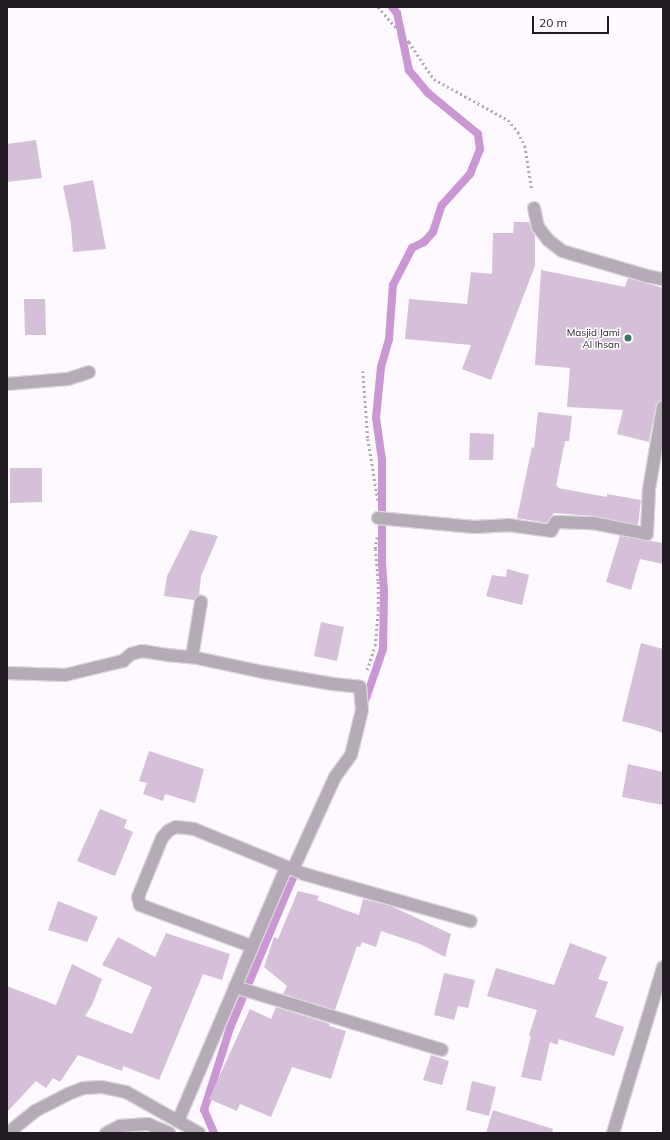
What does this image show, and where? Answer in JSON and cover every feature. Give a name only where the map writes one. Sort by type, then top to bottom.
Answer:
[{"type":"street","points":[[534,208],[538,227],[548,240],[562,251],[647,276],[663,279]]},
{"type":"street","points":[[7,384],[68,379],[89,372]]},
{"type":"street","points":[[378,518],[474,527],[508,525],[551,531],[556,522],[593,523],[647,534],[649,489],[663,407]]},
{"type":"street","points":[[192,657],[201,602]]},
{"type":"street","points":[[7,674],[65,675],[123,661],[131,654],[142,651],[192,657],[263,672],[360,687],[362,710],[351,756],[335,777],[252,946],[178,1121]]},
{"type":"street","points":[[252,946],[140,905],[138,897],[162,838],[168,831],[176,827],[194,829],[304,874],[470,922]]},
{"type":"street","points":[[613,1133],[663,967]]},
{"type":"street","points":[[235,987],[442,1050]]},
{"type":"street","points":[[8,1133],[35,1111],[68,1094],[84,1088],[102,1087],[126,1092],[200,1133]]},
{"type":"street","points":[[106,1133],[120,1126],[148,1124],[169,1133]]},
{"type":"path","points":[[378,7],[409,42],[434,79],[508,120],[518,132],[525,146],[534,208]]},
{"type":"building","points":[[36,140],[42,178],[7,182],[7,144]]},
{"type":"building","points":[[93,180],[106,249],[73,252],[71,225],[63,186]]},
{"type":"building","points":[[514,222],[529,222],[535,236],[535,266],[491,380],[462,369],[471,345],[405,339],[409,299],[467,304],[471,272],[492,274],[493,233],[513,233]]},
{"type":"building","points":[[541,270],[625,287],[628,278],[663,288],[663,400],[658,402],[656,405],[649,442],[617,434],[623,410],[567,407],[570,368],[535,365]]},
{"type":"building","points":[[24,299],[45,299],[46,335],[25,335]]},
{"type":"building","points":[[538,412],[572,416],[569,441],[565,441],[556,486],[558,486],[558,488],[607,497],[607,494],[641,500],[638,525],[594,516],[554,513],[547,523],[517,518],[532,447],[534,448]]},
{"type":"building","points":[[470,433],[494,434],[493,460],[469,460]]},
{"type":"building","points":[[10,468],[42,468],[42,502],[10,503]]},
{"type":"building","points":[[190,530],[218,536],[201,576],[199,595],[194,600],[164,596],[167,576]]},
{"type":"building","points":[[620,536],[663,543],[663,564],[640,559],[631,590],[606,582]]},
{"type":"building","points":[[507,569],[529,575],[522,605],[486,596],[492,575],[506,577]]},
{"type":"building","points":[[321,622],[344,627],[337,661],[314,656]]},
{"type":"building","points":[[641,643],[663,649],[663,733],[622,721]]},
{"type":"building","points":[[149,751],[204,769],[195,803],[165,794],[163,801],[143,794],[147,783],[139,781]]},
{"type":"building","points":[[628,764],[663,772],[663,805],[622,797]]},
{"type":"building","points":[[100,809],[127,820],[124,828],[133,832],[115,876],[77,861]]},
{"type":"building","points":[[298,891],[319,896],[317,900],[359,915],[363,899],[391,906],[451,934],[445,957],[420,944],[381,931],[376,947],[362,942],[360,947],[357,946],[335,1010],[283,994],[287,986],[264,967],[274,937],[278,939]]},
{"type":"building","points":[[58,901],[98,917],[87,942],[48,930]]},
{"type":"building","points":[[166,933],[230,954],[222,980],[203,974],[159,1080],[123,1066],[122,1071],[78,1055],[60,1082],[53,1078],[46,1088],[36,1081],[7,1112],[7,986],[56,1005],[72,964],[102,979],[92,1005],[85,1016],[132,1034],[152,987],[102,965],[118,937],[155,957]]},
{"type":"building","points":[[570,943],[607,957],[598,979],[608,982],[595,1017],[624,1027],[614,1056],[559,1039],[557,1045],[550,1042],[541,1081],[521,1077],[531,1036],[529,1035],[537,1010],[487,996],[496,968],[554,985]]},
{"type":"building","points":[[444,973],[475,980],[468,1008],[458,1006],[454,1020],[434,1015]]},
{"type":"building","points":[[276,1007],[330,1024],[329,1026],[346,1031],[331,1079],[292,1067],[271,1117],[240,1104],[237,1111],[209,1099],[250,1009],[271,1019]]},
{"type":"building","points":[[431,1055],[449,1061],[442,1085],[423,1080]]},
{"type":"building","points":[[472,1081],[496,1087],[489,1116],[466,1110]]},
{"type":"building","points":[[493,1110],[553,1129],[552,1133],[486,1133]]},
{"type":"waterway","points":[[363,707],[383,649],[384,591],[382,565],[382,460],[376,418],[381,367],[389,339],[393,285],[412,248],[424,242],[433,232],[442,205],[470,174],[480,149],[478,134],[428,93],[409,70],[397,13],[392,7]]},
{"type":"waterway","points":[[214,1133],[204,1110],[230,1028],[291,882],[299,867]]},
{"type":"place","name":"Masjid Jami Al Ihsan","points":[[628,338]]}]
